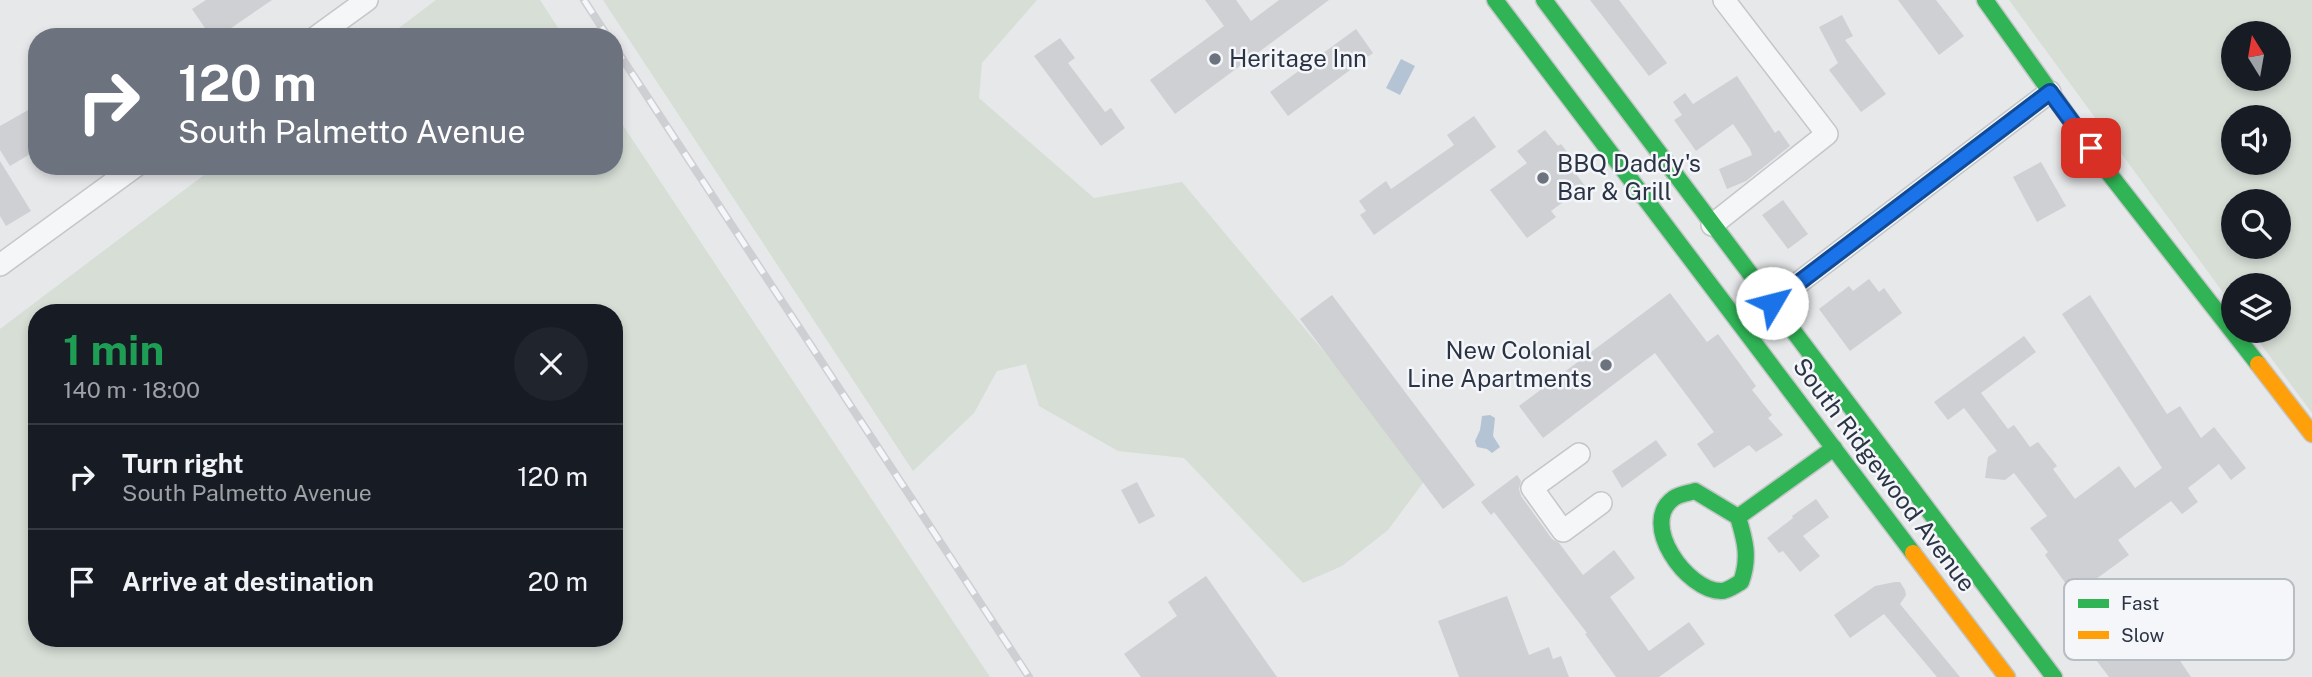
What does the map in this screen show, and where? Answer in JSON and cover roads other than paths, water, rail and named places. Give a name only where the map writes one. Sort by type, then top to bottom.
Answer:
[{"type":"main road","name":"South Ridgewood Avenue","points":[[1495,0],[2007,677]]},
{"type":"main road","name":"South Ridgewood Avenue","points":[[1544,0],[2054,677]]},
{"type":"main road","points":[[1985,0],[2104,167],[2312,434]]},
{"type":"main road","points":[[1738,517],[1834,448]]},
{"type":"main road","points":[[1695,491],[1738,517],[1747,546],[1748,564],[1741,582],[1722,592],[1703,587],[1666,548],[1661,529],[1662,512],[1673,499],[1695,491]]},
{"type":"street","points":[[328,28],[367,0]]},
{"type":"street","points":[[1712,225],[1827,134],[1724,0]]},
{"type":"street","points":[[1772,303],[2050,92]]},
{"type":"street","points":[[0,265],[124,175]]},
{"type":"street","points":[[1579,454],[1532,488],[1563,531],[1601,503]]},
{"type":"water","points":[[1401,59],[1415,66],[1400,95],[1386,88]]},
{"type":"water","points":[[1490,415],[1495,418],[1493,436],[1500,447],[1492,453],[1477,447],[1475,441],[1482,416]]},
{"type":"railway","points":[[584,0],[602,28]]},
{"type":"railway","points":[[623,60],[1029,677]]},
{"type":"place","name":"Heritage Inn","points":[[1215,59]]},
{"type":"place","name":"BBQ Daddy's Bar & Grill","points":[[1543,178]]},
{"type":"place","name":"New Colonial Line Apartments","points":[[1606,365]]}]
